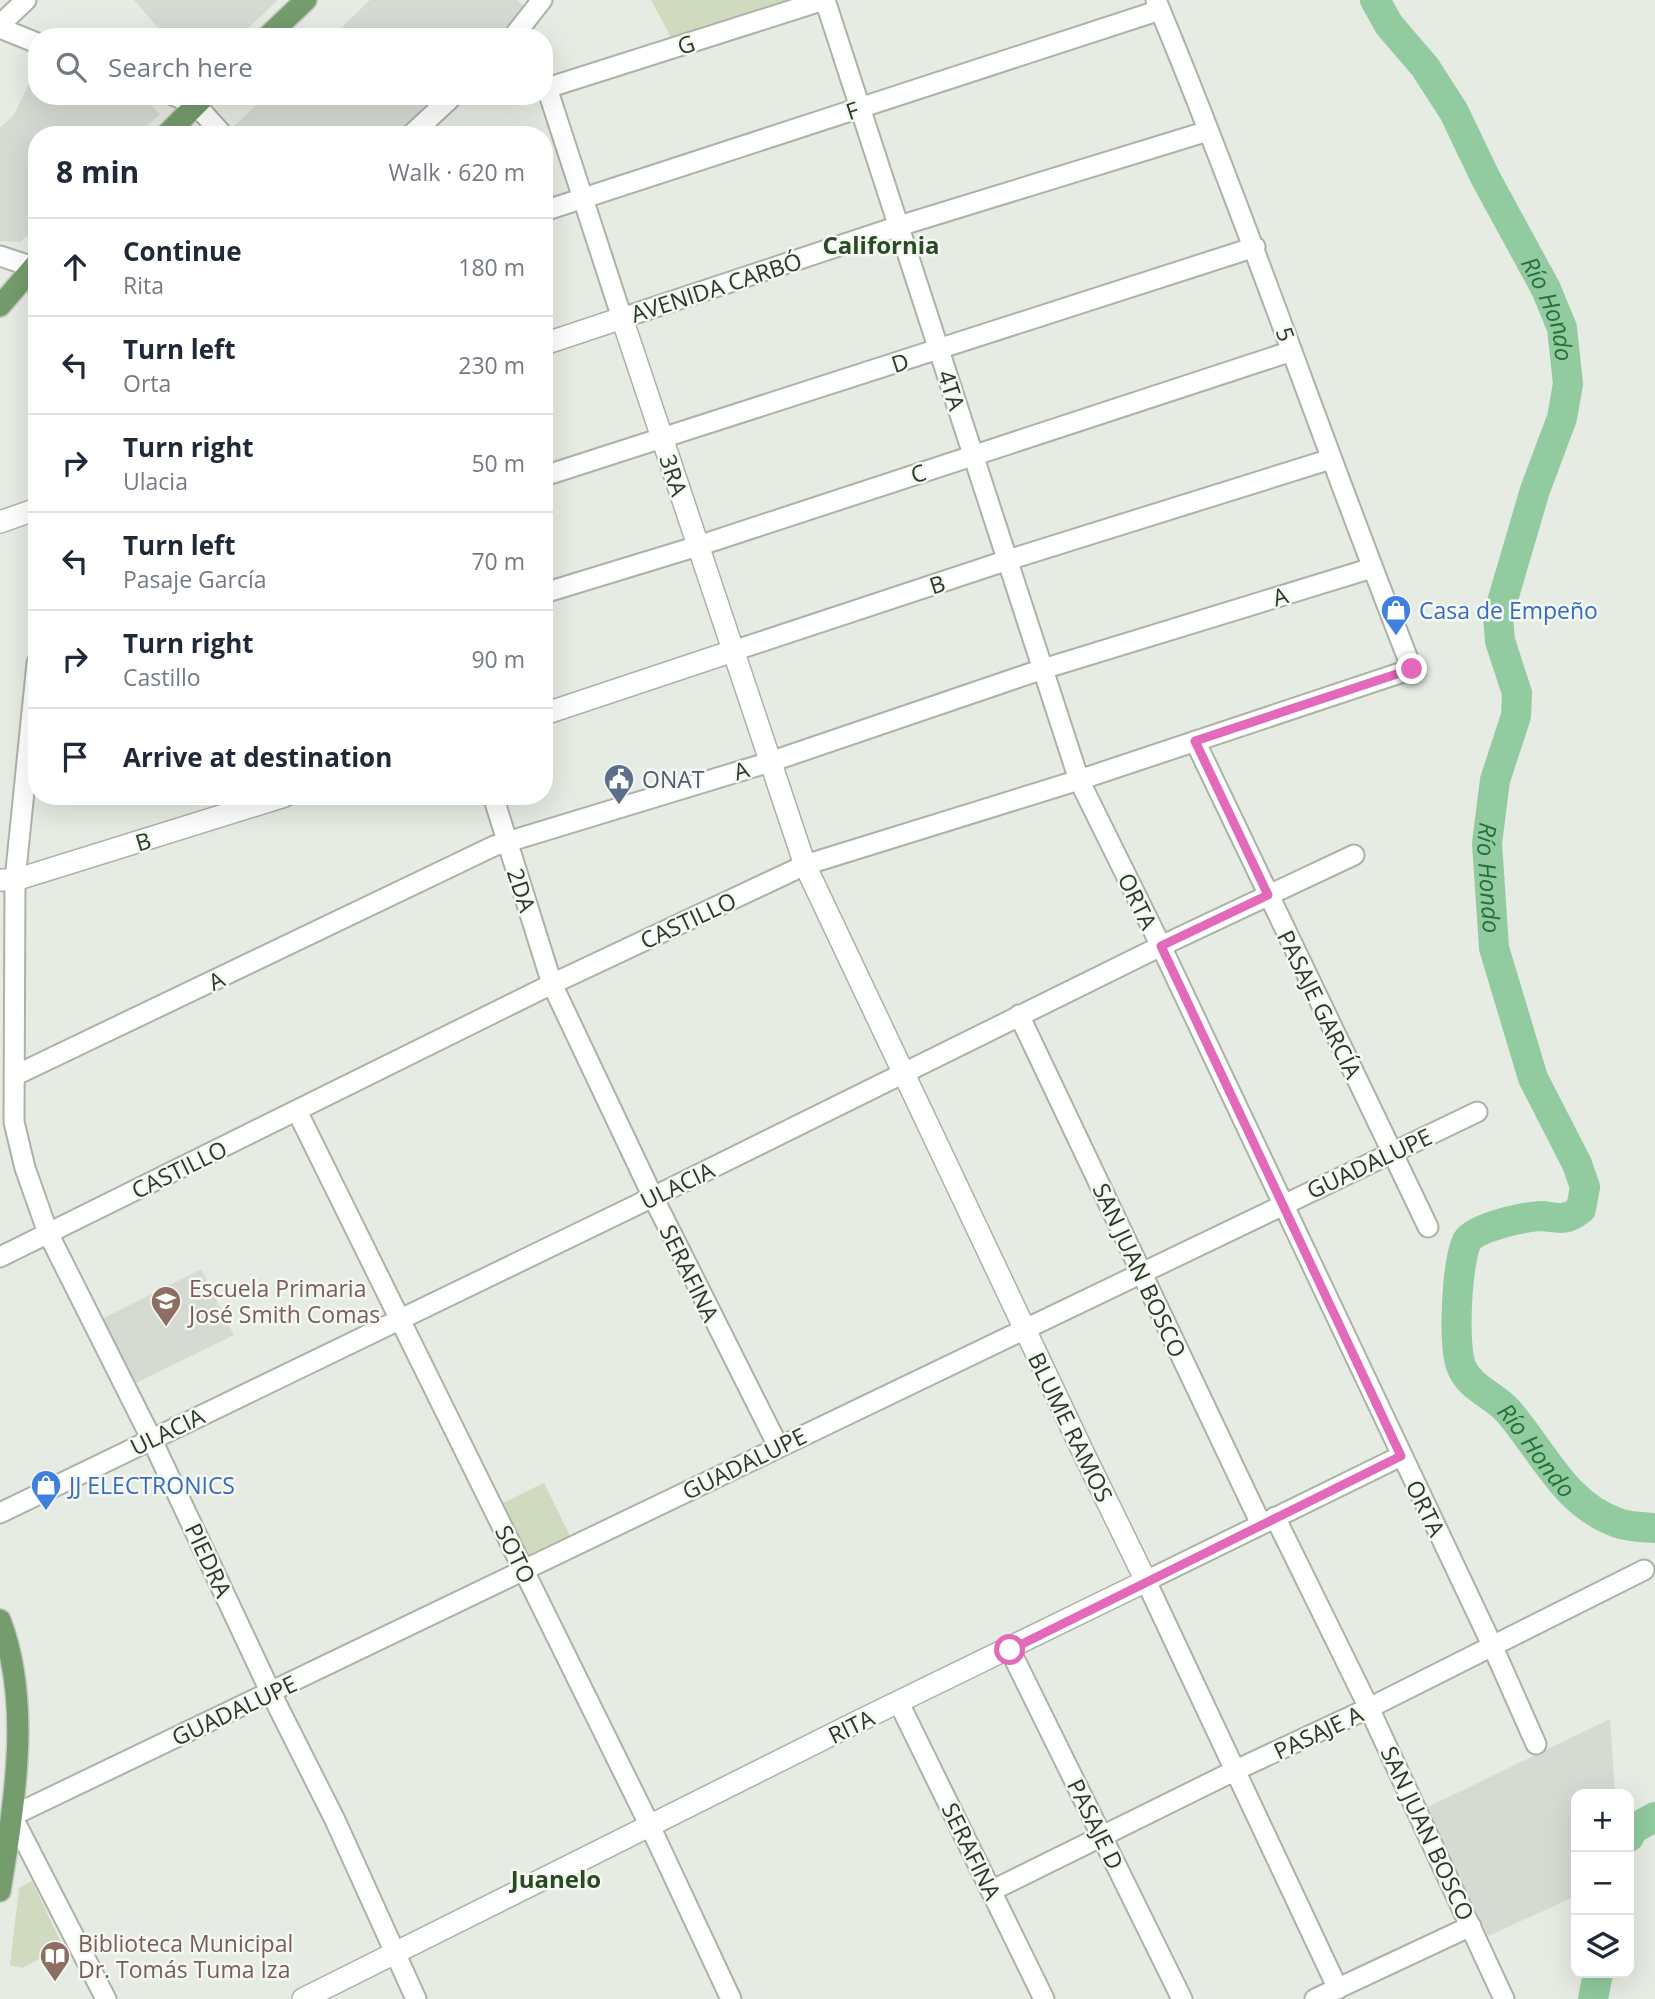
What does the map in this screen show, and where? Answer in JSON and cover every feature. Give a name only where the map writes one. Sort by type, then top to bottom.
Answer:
[{"type":"main road","points":[[276,28],[306,0]]},
{"type":"main road","points":[[175,126],[196,105]]},
{"type":"main road","points":[[0,306],[28,273]]},
{"type":"main road","points":[[0,1891],[12,1816],[18,1704],[2,1633]]},
{"type":"street","points":[[26,0],[0,27],[28,39]]},
{"type":"street","points":[[520,28],[542,0]]},
{"type":"street","name":"G","points":[[553,85],[825,0]]},
{"type":"street","name":"4TA","points":[[825,0],[1079,779]]},
{"type":"street","name":"F","points":[[553,208],[860,108],[1158,5]]},
{"type":"street","name":"5","points":[[1158,5],[1255,247],[1331,459],[1412,669]]},
{"type":"street","points":[[204,105],[217,126]]},
{"type":"street","points":[[421,126],[443,105]]},
{"type":"street","name":"3RA","points":[[552,105],[804,865]]},
{"type":"street","name":"AVENIDA CARBÓ","points":[[553,341],[899,226],[1208,131]]},
{"type":"street","name":"D","points":[[553,473],[1255,247]]},
{"type":"street","points":[[0,256],[28,263]]},
{"type":"street","name":"C","points":[[553,590],[698,546],[1292,351]]},
{"type":"street","name":"B","points":[[553,711],[1008,560],[1331,459]]},
{"type":"street","points":[[0,522],[28,512]]},
{"type":"street","name":"A","points":[[16,1075],[481,852],[770,762],[1043,669],[1372,568]]},
{"type":"street","name":"CASTILLO","points":[[0,1257],[552,984],[804,865],[1079,779],[1412,669]]},
{"type":"street","name":"PASAJE GARCÍA","points":[[1195,741],[1428,1227]]},
{"type":"street","name":"PIEDRA","points":[[28,778],[8,880],[16,1075],[14,1122],[24,1168],[48,1233],[151,1438],[271,1693],[335,1820],[416,1999]]},
{"type":"street","name":"ORTA","points":[[1079,779],[1161,946],[1492,1645],[1536,1744]]},
{"type":"street","name":"B","points":[[8,880],[255,805]]},
{"type":"street","name":"2DA","points":[[496,805],[552,984]]},
{"type":"street","name":"ULACIA","points":[[0,1513],[653,1198],[1019,1015],[1354,855]]},
{"type":"street","name":"BLUME RAMOS","points":[[804,865],[1338,1989]]},
{"type":"street","name":"SERAFINA","points":[[552,984],[653,1198],[778,1446]]},
{"type":"street","name":"SAN JUAN BOSCO","points":[[1019,1015],[1140,1271],[1268,1520],[1369,1708],[1504,1999]]},
{"type":"street","name":"SOTO","points":[[297,1111],[650,1826],[731,1999]]},
{"type":"street","name":"GUADALUPE","points":[[12,1816],[525,1571],[1140,1271],[1477,1112]]},
{"type":"street","name":"RITA","points":[[303,1999],[1401,1456]]},
{"type":"street","name":"PASAJE A","points":[[991,1891],[1236,1770],[1369,1708],[1644,1570]]},
{"type":"street","name":"PASAJE D","points":[[1010,1650],[1182,1999]]},
{"type":"street","name":"SERAFINA","points":[[899,1703],[1044,1999]]},
{"type":"street","points":[[12,1816],[106,1999]]},
{"type":"street","points":[[1315,1999],[1471,1926]]},
{"type":"shaded area","points":[[134,0],[278,0],[248,28],[158,28]]},
{"type":"shaded area","points":[[370,0],[517,0],[527,9],[508,28],[341,28]]},
{"type":"shaded area","points":[[28,85],[28,105],[151,105],[160,114],[147,126],[28,126],[28,235],[20,242],[0,241],[0,128],[14,115]]},
{"type":"shaded area","points":[[256,105],[428,105],[408,126],[234,126]]},
{"type":"shaded area","name":"Escuela Primaria José Smith Comas","points":[[201,1269],[234,1335],[130,1386],[98,1321]]},
{"type":"shaded area","points":[[1610,1719],[1615,1789],[1571,1789],[1571,1898],[1488,1936],[1428,1807]]},
{"type":"green space","points":[[651,0],[798,0],[672,39]]},
{"type":"green space","points":[[544,1483],[572,1540],[527,1563],[499,1505]]},
{"type":"green space","points":[[32,1881],[63,1947],[22,1968],[10,1965],[19,1888]]},
{"type":"waterway","name":"Río Hondo","points":[[1375,0],[1389,25],[1425,67],[1454,112],[1485,177],[1546,289],[1562,328],[1568,384],[1562,418],[1535,490],[1498,616],[1500,641],[1517,693],[1516,716],[1495,780],[1487,843],[1494,948],[1533,1078],[1577,1164],[1585,1187],[1581,1209],[1571,1216],[1541,1216],[1512,1221],[1489,1227],[1467,1241],[1457,1304],[1459,1358],[1471,1381],[1508,1411],[1556,1475],[1583,1503],[1618,1523],[1655,1528]]},
{"type":"waterway","name":"Río Hondo","points":[[1634,1828],[1655,1817]]},
{"type":"waterway","name":"Río Hondo","points":[[1593,1999],[1597,1978]]},
{"type":"place","name":"Casa de Empeño","points":[[1396,637]]},
{"type":"place","name":"ONAT","points":[[619,806]]},
{"type":"place","name":"Escuela Primaria José Smith Comas","points":[[166,1328]]},
{"type":"place","name":"JJ ELECTRONICS","points":[[46,1512]]},
{"type":"place","name":"Biblioteca Municipal Dr. Tomás Tuma Iza","points":[[55,1983]]},
{"type":"district","name":"California","points":[[881,244]]},
{"type":"district","name":"Juanelo","points":[[556,1878]]},
{"type":"route","points":[[1010,1650],[1401,1456],[1161,946],[1268,895],[1195,741],[1412,669]]}]
